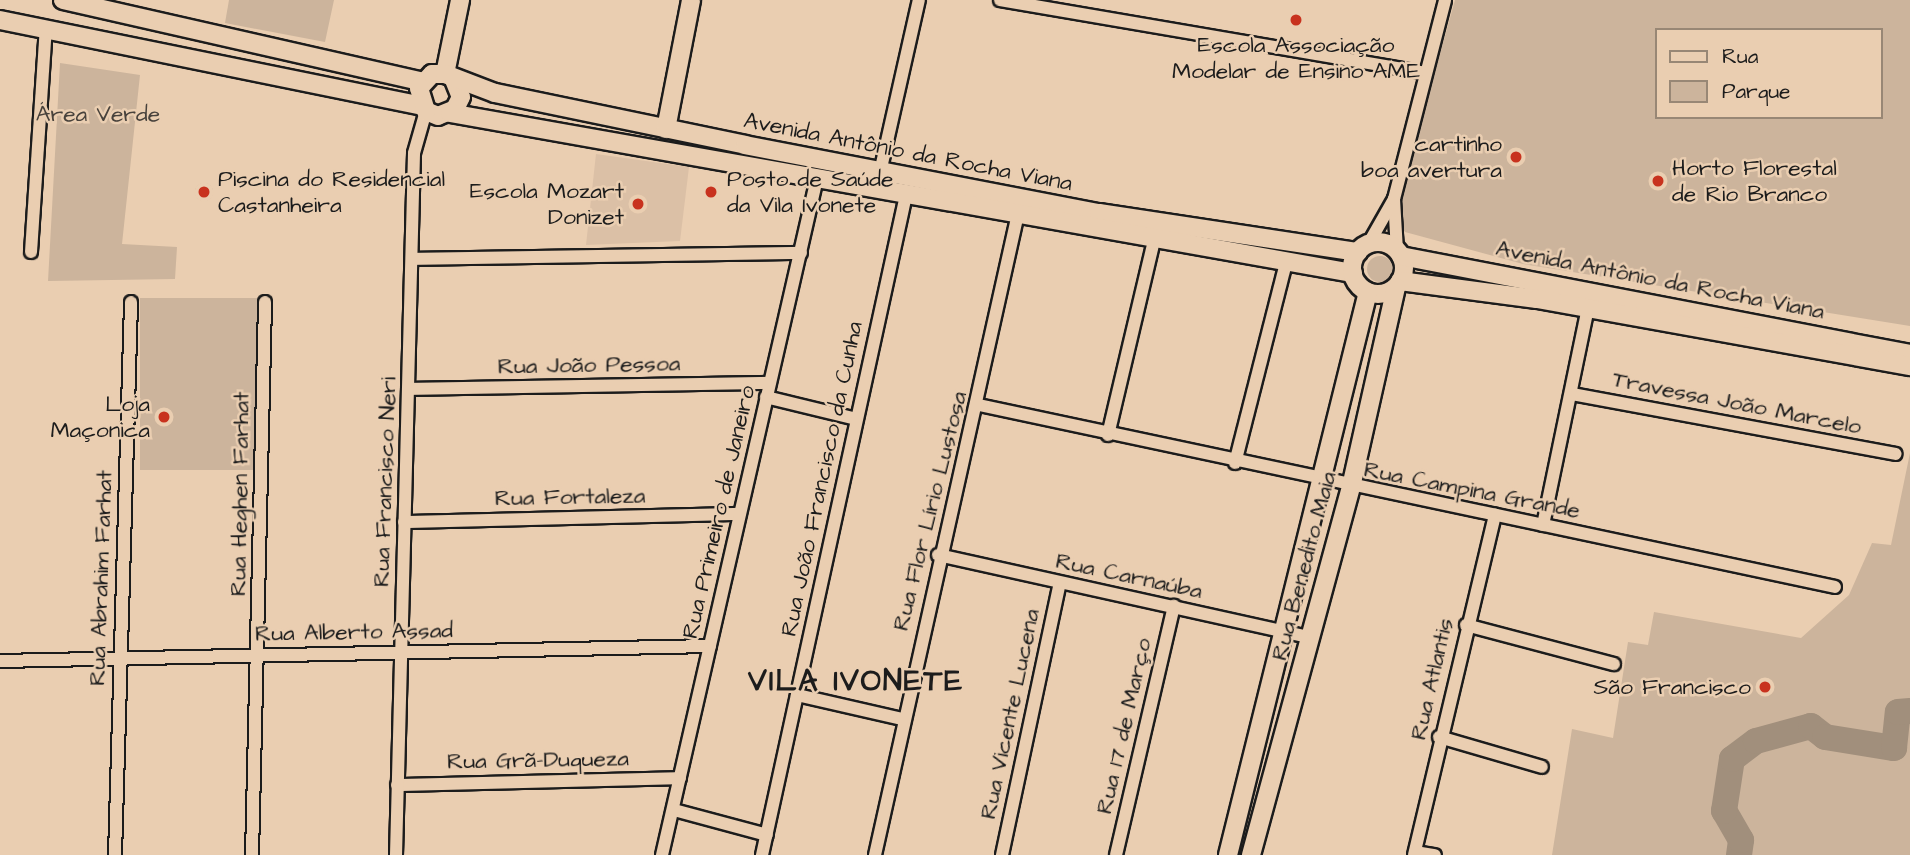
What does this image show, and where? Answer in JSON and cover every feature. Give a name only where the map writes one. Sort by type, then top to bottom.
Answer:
[{"type":"main road","points":[[450,113],[460,97],[449,77],[460,0]]},
{"type":"main road","points":[[666,129],[691,0]]},
{"type":"main road","points":[[74,1],[422,82],[449,77]]},
{"type":"main road","points":[[0,20],[47,27],[424,108],[422,82]]},
{"type":"main road","name":"Avenida Antônio da Rocha Viana","points":[[449,77],[666,129],[881,168],[1099,213],[1399,253],[1910,354]]},
{"type":"main road","name":"Avenida Antônio da Rocha Viana","points":[[424,108],[817,178],[1017,218],[1353,274]]},
{"type":"main road","points":[[1363,248],[1353,274],[1368,292]]},
{"type":"main road","name":"Rua Benedito Maia","points":[[1251,855],[1351,487],[1398,284],[1399,253]]},
{"type":"main road","name":"Avenida Antônio da Rocha Viana","points":[[1368,292],[1398,284],[1588,307],[1910,366]]},
{"type":"main road","name":"Rua Benedito Maia","points":[[1228,855],[1325,480],[1368,292]]},
{"type":"street","points":[[881,168],[919,0]]},
{"type":"street","points":[[1000,0],[1423,72]]},
{"type":"street","points":[[1399,253],[1394,199],[1423,72],[1444,0]]},
{"type":"street","points":[[31,252],[47,27]]},
{"type":"street","name":"Rua Francisco Neri","points":[[396,855],[414,153],[424,108]]},
{"type":"street","name":"Rua Primeiro de Janeiro","points":[[662,855],[737,514],[817,178]]},
{"type":"street","name":"Rua João Francisco da Cunha","points":[[762,855],[906,195]]},
{"type":"street","points":[[1363,248],[1394,199]]},
{"type":"street","name":"Rua Flor Lírio Lustosa","points":[[875,855],[938,555],[979,405],[1017,218]]},
{"type":"street","points":[[1108,435],[1154,240]]},
{"type":"street","points":[[412,260],[801,253]]},
{"type":"street","points":[[1234,463],[1286,263]]},
{"type":"street","name":"Rua Abrahim Farhat","points":[[115,855],[131,302]]},
{"type":"street","name":"Rua Heghen Farhat","points":[[251,855],[265,302]]},
{"type":"street","points":[[1543,526],[1588,307]]},
{"type":"street","name":"Rua João Pessoa","points":[[410,390],[769,383]]},
{"type":"street","name":"Travessa João Marcelo","points":[[1572,394],[1895,454]]},
{"type":"street","points":[[766,397],[856,419]]},
{"type":"street","name":"Rua Campina Grande","points":[[979,405],[1234,463],[1495,514],[1835,587]]},
{"type":"street","name":"Rua Fortaleza","points":[[404,522],[737,514]]},
{"type":"street","name":"Rua Atlantis","points":[[1415,853],[1439,737],[1495,514]]},
{"type":"street","name":"Rua Carnaúba","points":[[938,555],[1311,638]]},
{"type":"street","name":"Rua Vicente Lucena","points":[[1002,855],[1060,583]]},
{"type":"street","name":"Rua 17 de Março","points":[[1116,855],[1174,606]]},
{"type":"street","points":[[1466,625],[1614,664]]},
{"type":"street","name":"Rua Alberto Assad","points":[[0,661],[710,646]]},
{"type":"street","points":[[797,695],[902,719]]},
{"type":"street","points":[[1439,737],[1542,767]]},
{"type":"street","name":"Rua Grã-Duqueza","points":[[397,785],[680,778]]},
{"type":"street","points":[[674,810],[767,835]]},
{"type":"street","points":[[1415,853],[1435,855]]},
{"type":"shaded area","name":"Escola Mozart Donizet","points":[[596,154],[689,167],[680,241],[586,245]]},
{"type":"shaded area","name":"Piscina do Residencial Castanheira","points":[[204,183],[210,186],[213,192],[210,198],[204,201],[198,198],[195,192],[198,186]]},
{"type":"green space","points":[[229,0],[334,0],[325,42],[225,23]]},
{"type":"green space","name":"Horto Florestal de Rio Branco","points":[[1455,0],[1910,0],[1910,326],[1523,264],[1405,232],[1394,219]]},
{"type":"green space","name":"Área Verde","points":[[60,63],[140,75],[122,244],[177,247],[175,279],[48,281]]},
{"type":"green space","points":[[1380,256],[1389,260],[1393,269],[1389,278],[1380,282],[1371,278],[1367,269],[1371,260]]},
{"type":"green space","points":[[140,298],[260,298],[260,470],[140,470]]},
{"type":"green space","name":"São Francisco","points":[[1910,453],[1910,855],[1552,855],[1572,729],[1613,738],[1628,642],[1648,645],[1654,612],[1801,638],[1849,595],[1872,543],[1891,545]]},
{"type":"waterway","points":[[1739,855],[1741,840],[1724,811],[1732,759],[1756,741],[1811,726],[1825,737],[1894,748],[1898,712],[1910,711]]},
{"type":"place","name":"Escola Associação Modelar de Ensino AME","points":[[1296,20]]},
{"type":"place","name":"cartinho boa avertura","points":[[1516,157]]},
{"type":"place","name":"Horto Florestal de Rio Branco","points":[[1658,181]]},
{"type":"place","name":"Piscina do Residencial Castanheira","points":[[204,192]]},
{"type":"place","name":"Posto de Saúde da Vila Ivonete","points":[[711,192]]},
{"type":"place","name":"Escola Mozart Donizet","points":[[638,204]]},
{"type":"place","name":"Loja Maçonica","points":[[164,417]]},
{"type":"place","name":"São Francisco","points":[[1765,687]]},
{"type":"district","name":"VILA IVONETE","points":[[856,681]]}]
